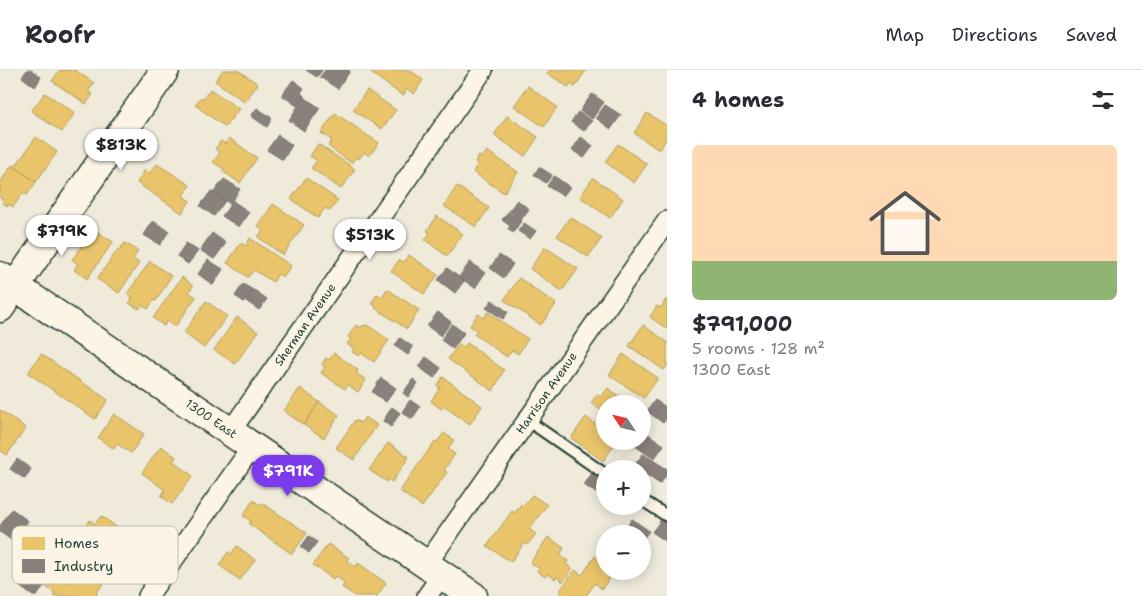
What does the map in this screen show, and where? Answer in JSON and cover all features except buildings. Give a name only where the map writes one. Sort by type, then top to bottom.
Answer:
[{"type":"main road","points":[[5,290],[165,70]]},
{"type":"main road","name":"1300 East","points":[[5,290],[230,432],[432,578],[473,596]]},
{"type":"street","name":"Sherman Avenue","points":[[230,432],[483,70]]},
{"type":"street","name":"Harrison Avenue","points":[[432,578],[527,420],[667,220]]},
{"type":"street","points":[[178,553],[252,447]]},
{"type":"street","points":[[148,596],[156,584]]},
{"type":"lane","points":[[527,420],[596,468]]},
{"type":"lane","points":[[651,506],[667,516]]}]
